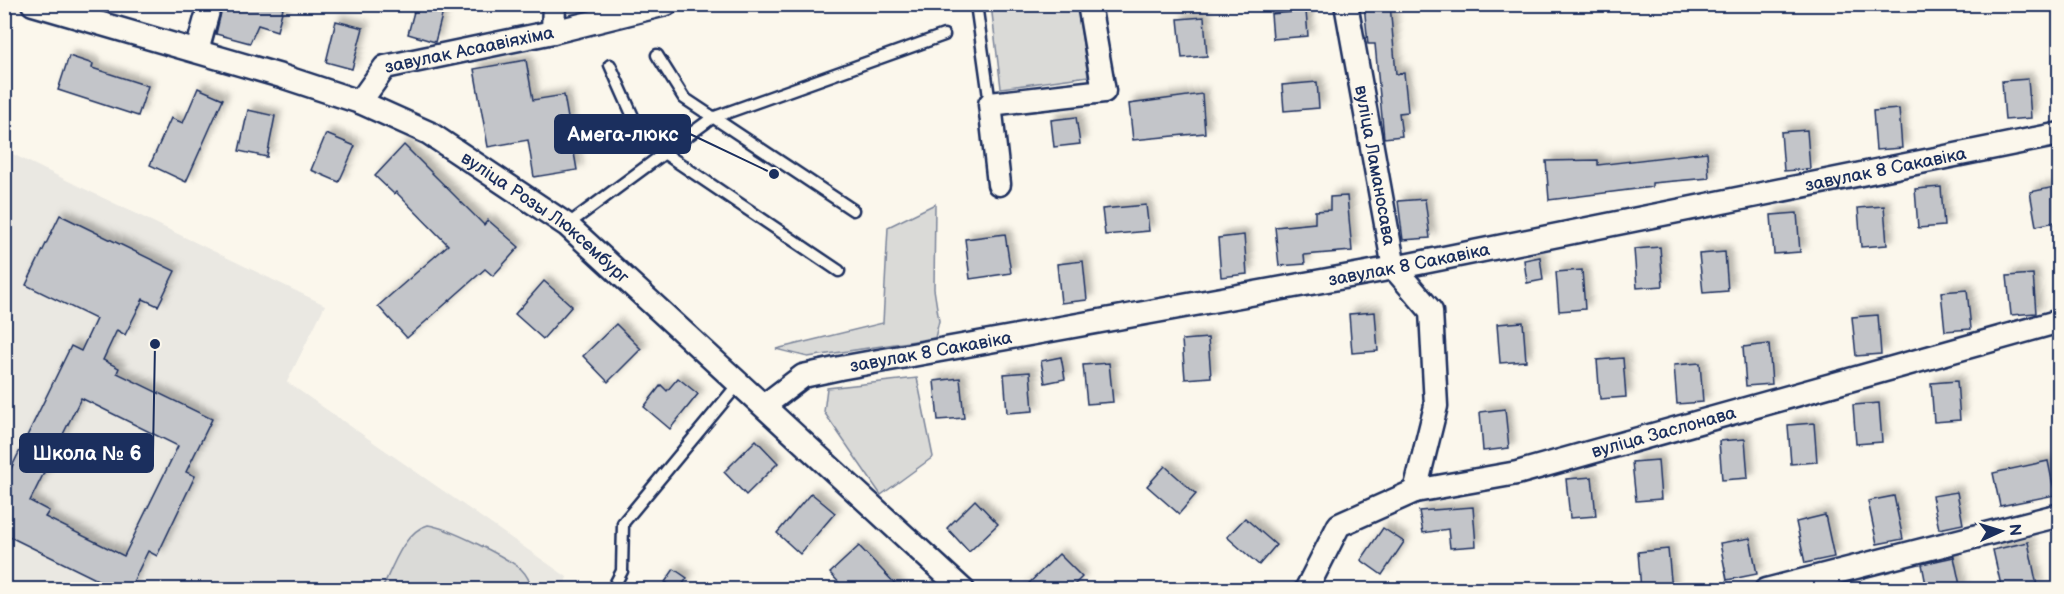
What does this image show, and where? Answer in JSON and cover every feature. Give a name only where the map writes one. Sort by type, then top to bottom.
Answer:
[{"type":"street","name":"вуліца Розы Люксембург","points":[[33,4],[360,102],[429,133],[567,225],[765,405],[963,590]]},
{"type":"street","points":[[196,51],[210,4]]},
{"type":"street","points":[[553,32],[554,4]]},
{"type":"street","name":"завулак Асаавіяхіма","points":[[360,102],[384,67],[553,32],[666,4]]},
{"type":"street","points":[[999,184],[990,104],[1104,91],[1089,4]]},
{"type":"street","name":"вуліца Ламаносава","points":[[1346,4],[1394,268],[1431,311],[1436,406],[1415,491]]},
{"type":"street","name":"завулак 8 Сакавіка","points":[[765,405],[804,376],[840,368],[1394,268],[2060,134]]},
{"type":"street","name":"вуліца Заслонава","points":[[1306,590],[1340,525],[1415,491],[1517,473],[2060,321]]},
{"type":"street","points":[[1766,590],[2060,515]]},
{"type":"lane","points":[[976,4],[990,104]]},
{"type":"lane","points":[[567,225],[712,118],[944,35]]},
{"type":"lane","points":[[657,55],[684,98],[853,210]]},
{"type":"lane","points":[[610,65],[639,130],[664,153],[839,271]]},
{"type":"lane","points":[[612,590],[622,571],[623,523],[740,382]]},
{"type":"shaded area","points":[[991,5],[1077,5],[1088,76],[1001,88]]},
{"type":"shaded area","points":[[4,150],[325,305],[287,382],[567,577],[563,589],[5,589]]},
{"type":"shaded area","points":[[935,204],[934,289],[939,321],[935,338],[808,357],[776,349],[883,323],[888,227]]},
{"type":"shaded area","points":[[917,378],[933,457],[881,495],[824,412],[827,388]]},
{"type":"shaded area","points":[[428,525],[462,537],[513,564],[525,574],[532,589],[382,589],[406,542],[412,535]]},
{"type":"building","points":[[223,4],[269,4],[283,8],[277,31],[258,25],[250,43],[216,34]]},
{"type":"building","points":[[416,4],[445,4],[435,42],[408,34]]},
{"type":"building","points":[[1390,4],[1396,74],[1404,73],[1408,112],[1399,113],[1402,136],[1384,138],[1375,44],[1368,44],[1364,5]]},
{"type":"building","points":[[1306,11],[1308,36],[1273,39],[1271,14]]},
{"type":"building","points":[[1204,17],[1207,56],[1182,58],[1178,19]]},
{"type":"building","points":[[336,21],[363,28],[352,69],[326,62]]},
{"type":"building","points":[[69,56],[93,64],[92,68],[148,86],[138,116],[58,90]]},
{"type":"building","points":[[526,60],[533,100],[564,95],[577,170],[534,177],[528,140],[488,147],[474,69]]},
{"type":"building","points":[[2028,79],[2031,118],[2005,120],[2002,81]]},
{"type":"building","points":[[1317,82],[1319,108],[1284,111],[1282,85]]},
{"type":"building","points":[[198,88],[223,99],[186,182],[150,165],[171,118],[183,123]]},
{"type":"building","points":[[1202,94],[1205,133],[1133,140],[1129,104]]},
{"type":"building","points":[[1899,109],[1902,148],[1876,150],[1873,111]]},
{"type":"building","points":[[248,110],[275,116],[267,157],[239,151]]},
{"type":"building","points":[[1076,117],[1080,144],[1054,147],[1051,120]]},
{"type":"building","points":[[1807,130],[1810,169],[1784,171],[1781,132]]},
{"type":"building","points":[[326,134],[355,146],[339,182],[311,170]]},
{"type":"building","points":[[404,145],[484,225],[488,220],[519,247],[493,276],[485,269],[407,338],[378,306],[448,245],[396,192],[394,194],[375,176]]},
{"type":"building","points":[[1707,152],[1709,178],[1652,183],[1652,187],[1549,200],[1546,161],[1598,160],[1598,165]]},
{"type":"building","points":[[2060,186],[2060,221],[2036,226],[2030,192]]},
{"type":"building","points":[[1941,187],[1944,226],[1918,228],[1915,189]]},
{"type":"building","points":[[1347,196],[1352,251],[1304,255],[1305,264],[1279,266],[1275,227],[1315,223],[1315,211],[1330,210],[1330,197]]},
{"type":"building","points":[[1425,199],[1430,238],[1403,240],[1398,201]]},
{"type":"building","points":[[1146,205],[1149,231],[1105,235],[1102,209]]},
{"type":"building","points":[[1884,206],[1887,245],[1861,247],[1858,208]]},
{"type":"building","points":[[1797,213],[1800,252],[1774,254],[1771,215]]},
{"type":"building","points":[[60,215],[175,271],[158,306],[143,299],[125,335],[117,330],[103,360],[119,368],[117,373],[212,419],[186,472],[195,476],[157,556],[148,551],[129,590],[118,590],[4,534],[4,483],[71,346],[81,351],[96,319],[26,285]],"holes":[[[81,398],[178,446],[124,556],[45,517],[49,511],[30,501]]]},
{"type":"building","points":[[1005,234],[1011,273],[970,279],[965,239]]},
{"type":"building","points":[[1244,235],[1247,274],[1221,277],[1218,238]]},
{"type":"building","points":[[1660,247],[1663,286],[1637,288],[1634,249]]},
{"type":"building","points":[[1725,252],[1728,291],[1703,293],[1699,254]]},
{"type":"building","points":[[1540,257],[1543,280],[1527,283],[1524,260]]},
{"type":"building","points":[[1083,261],[1087,300],[1061,303],[1057,264]]},
{"type":"building","points":[[1582,270],[1585,309],[1559,311],[1556,272]]},
{"type":"building","points":[[2033,274],[2036,313],[2011,315],[2007,276]]},
{"type":"building","points":[[544,281],[572,306],[543,339],[515,314]]},
{"type":"building","points":[[1967,290],[1971,329],[1945,331],[1941,292]]},
{"type":"building","points":[[1375,312],[1378,351],[1352,353],[1349,314]]},
{"type":"building","points":[[1878,315],[1881,354],[1856,356],[1852,317]]},
{"type":"building","points":[[1523,322],[1526,361],[1500,363],[1497,324]]},
{"type":"building","points":[[616,324],[641,349],[608,382],[583,356]]},
{"type":"building","points":[[1208,338],[1211,377],[1185,379],[1182,340]]},
{"type":"building","points":[[1769,344],[1772,384],[1746,386],[1743,347]]},
{"type":"building","points":[[1061,357],[1065,379],[1045,383],[1041,361]]},
{"type":"building","points":[[1623,358],[1626,397],[1600,399],[1597,360]]},
{"type":"building","points":[[1109,363],[1113,402],[1087,404],[1083,365]]},
{"type":"building","points":[[1700,363],[1703,402],[1677,404],[1674,365]]},
{"type":"building","points":[[1030,372],[1033,411],[1007,413],[1004,374]]},
{"type":"building","points":[[678,378],[698,394],[670,429],[644,407],[661,385],[667,391]]},
{"type":"building","points":[[960,378],[964,418],[938,420],[934,381]]},
{"type":"building","points":[[1957,381],[1960,420],[1934,422],[1931,383]]},
{"type":"building","points":[[1879,403],[1882,442],[1856,444],[1853,405]]},
{"type":"building","points":[[1505,409],[1509,448],[1483,451],[1480,412]]},
{"type":"building","points":[[1814,423],[1817,462],[1791,464],[1788,425]]},
{"type":"building","points":[[1745,439],[1748,478],[1722,480],[1719,441]]},
{"type":"building","points":[[756,440],[778,463],[746,495],[724,472]]},
{"type":"building","points":[[1658,460],[1661,499],[1636,501],[1632,462]]},
{"type":"building","points":[[2048,461],[2055,495],[2000,506],[1993,473]]},
{"type":"building","points":[[1165,466],[1196,494],[1179,514],[1147,486]]},
{"type":"building","points":[[1592,477],[1596,516],[1570,518],[1566,479]]},
{"type":"building","points":[[1957,492],[1963,524],[1939,529],[1932,496]]},
{"type":"building","points":[[811,493],[835,513],[800,554],[777,533]]},
{"type":"building","points":[[1894,496],[1903,539],[1877,544],[1868,501]]},
{"type":"building","points":[[975,500],[998,524],[969,552],[947,528]]},
{"type":"building","points":[[1473,507],[1476,546],[1450,548],[1448,529],[1423,533],[1419,511]]},
{"type":"building","points":[[1825,515],[1834,557],[1805,563],[1796,522]]},
{"type":"building","points":[[1245,518],[1276,545],[1259,565],[1227,537]]},
{"type":"building","points":[[1383,528],[1404,542],[1382,575],[1361,560]]},
{"type":"building","points":[[1750,538],[1757,574],[1727,580],[1720,543]]},
{"type":"building","points":[[2028,542],[2037,586],[2002,590],[1993,550]]},
{"type":"building","points":[[859,546],[901,590],[846,590],[830,573]]},
{"type":"building","points":[[1668,549],[1672,590],[1641,590],[1638,552]]},
{"type":"building","points":[[1059,554],[1082,577],[1069,590],[1022,590]]},
{"type":"building","points":[[1954,557],[1961,590],[1927,590],[1922,564]]},
{"type":"building","points":[[674,569],[687,578],[679,590],[665,582]]},
{"type":"place","name":"Амега-люкс","points":[[774,174]]},
{"type":"place","name":"Школа № 6","points":[[155,344]]}]
